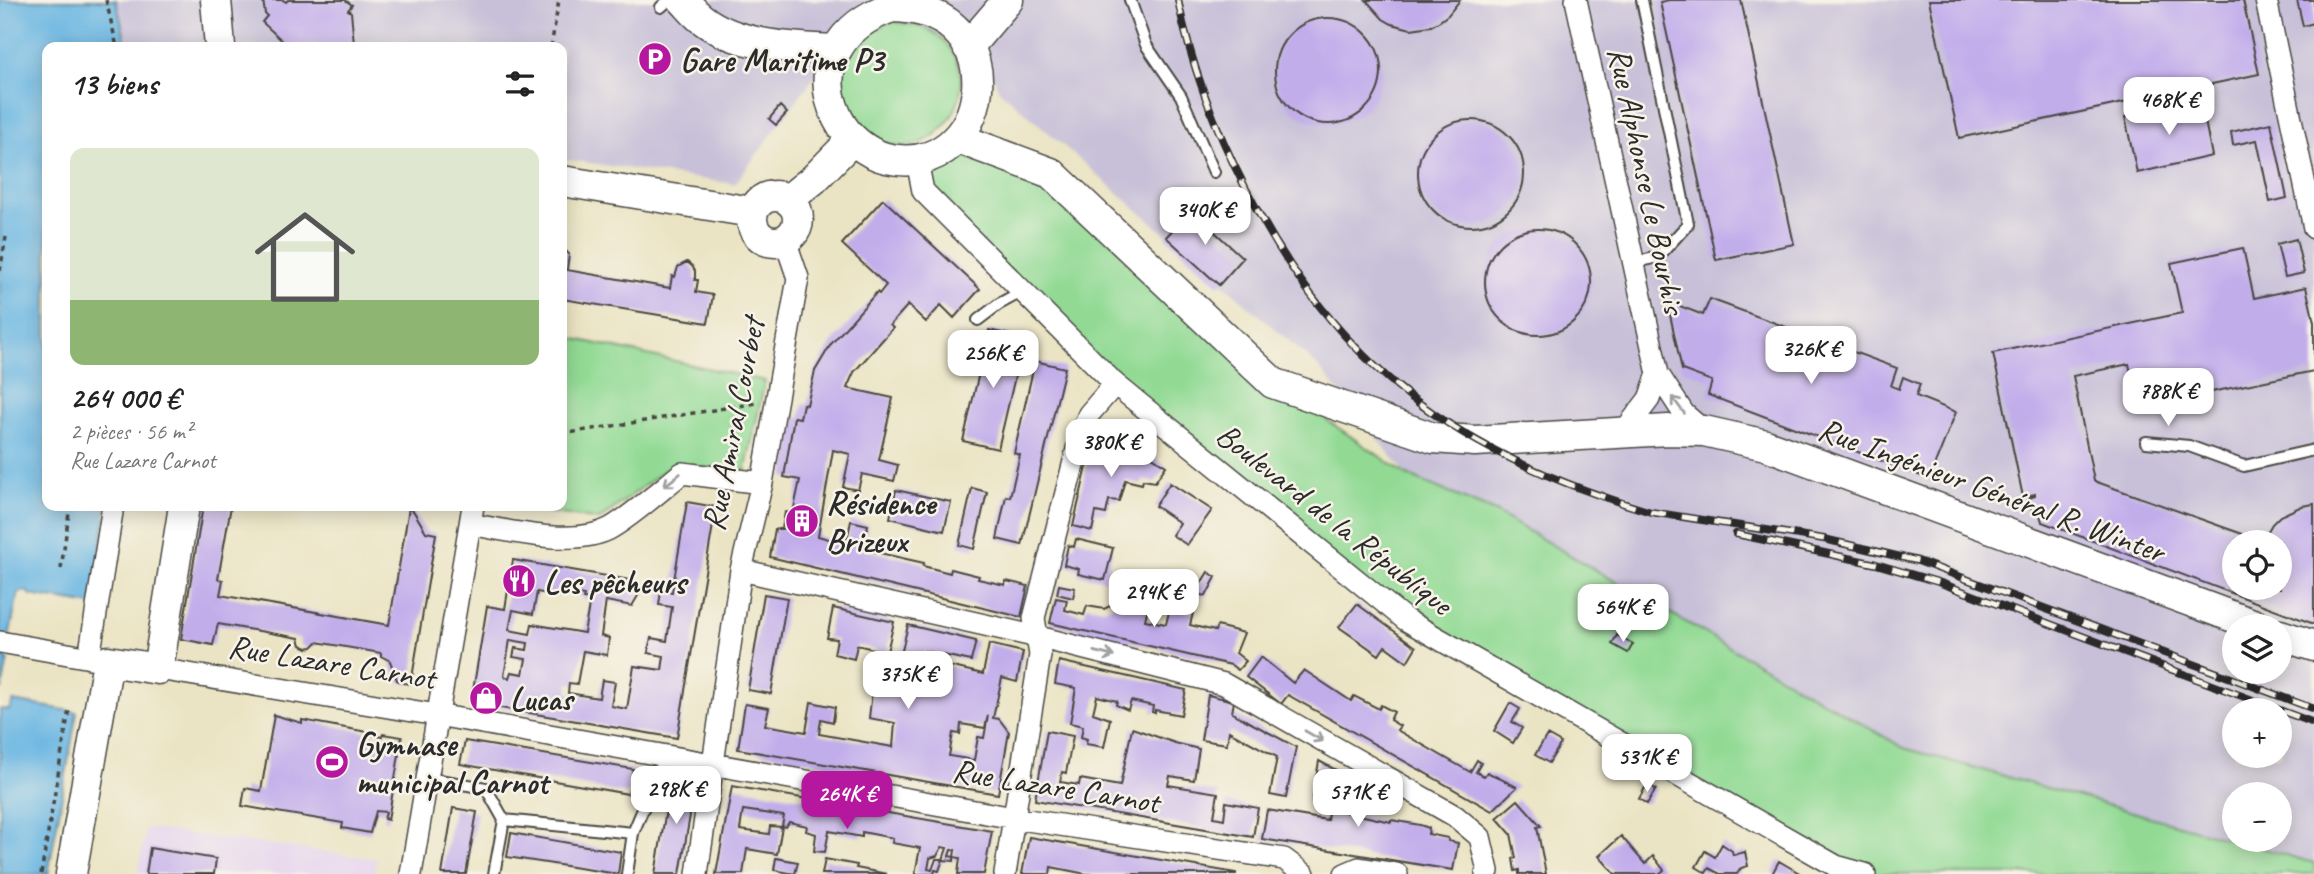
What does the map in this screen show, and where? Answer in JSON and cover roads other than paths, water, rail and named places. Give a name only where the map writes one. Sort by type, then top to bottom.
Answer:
[{"type":"street","points":[[216,0],[220,42]]},
{"type":"street","points":[[968,47],[1008,0]]},
{"type":"street","name":"Rue Alphonse Le Bourhis","points":[[1576,0],[1658,374],[1684,414],[1704,431]]},
{"type":"street","points":[[2266,0],[2314,228]]},
{"type":"street","points":[[671,2],[730,33],[758,42],[791,48],[834,50]]},
{"type":"street","points":[[892,7],[923,10],[945,21],[968,47],[975,63],[979,89],[976,104],[957,138],[936,153],[917,161],[881,156],[863,148],[838,119],[830,93],[834,50],[860,22],[874,13],[892,7]]},
{"type":"street","name":"Rue Ingénieur Général R. Winter","points":[[957,138],[1051,173],[1273,383],[1433,438],[1475,440],[1668,430],[1704,431],[1766,444],[2226,614]]},
{"type":"street","points":[[789,199],[814,179],[853,139]]},
{"type":"street","name":"Boulevard de la République","points":[[917,161],[923,191],[1115,384],[1406,620],[1834,870],[1865,874]]},
{"type":"street","points":[[567,182],[752,212]]},
{"type":"street","points":[[770,195],[789,199],[797,209],[798,221],[794,232],[785,240],[772,242],[760,237],[752,226],[752,212],[759,201],[770,195]]},
{"type":"street","name":"Rue Amiral Courbet","points":[[698,874],[740,570],[762,482],[798,278],[785,240]]},
{"type":"street","points":[[1623,433],[1649,399],[1658,374]]},
{"type":"street","points":[[1004,874],[1040,655],[1034,618],[1082,430],[1088,414],[1115,384]]},
{"type":"street","points":[[411,874],[472,515],[549,537],[594,534],[610,528],[682,473],[762,482]]},
{"type":"street","points":[[71,874],[98,659],[113,511]]},
{"type":"street","points":[[159,669],[183,511]]},
{"type":"street","points":[[740,570],[1038,637],[1224,684],[1455,816],[1480,837],[1488,871],[1486,874]]},
{"type":"street","points":[[2292,639],[2314,646]]},
{"type":"street","points":[[7,643],[98,659]]},
{"type":"street","name":"Rue Lazare Carnot","points":[[98,659],[437,715],[1014,818],[1284,859],[1304,874]]},
{"type":"street","points":[[1345,874],[1359,868],[1397,874]]},
{"type":"lane","points":[[1130,0],[1146,45],[1181,96],[1214,172]]},
{"type":"lane","points":[[1633,263],[1658,257],[1688,225],[1643,0]]},
{"type":"lane","points":[[978,320],[1023,291]]},
{"type":"lane","points":[[2146,442],[2189,446],[2244,466],[2314,450]]},
{"type":"lane","points":[[627,874],[633,833],[665,755]]},
{"type":"lane","points":[[427,778],[486,788],[504,820],[494,874]]},
{"type":"lane","points":[[504,820],[633,833]]},
{"type":"water","points":[[0,0],[116,0],[126,42],[42,42],[42,511],[106,511],[93,605],[31,595],[26,591],[18,593],[5,658],[8,659],[0,690]]},
{"type":"water","points":[[13,701],[77,712],[48,874],[0,874],[0,709],[9,710]]},
{"type":"railway","points":[[1178,0],[1197,73],[1214,120],[1246,189],[1282,253],[1321,308],[1364,356],[1411,397],[1463,432],[1520,463],[1582,489],[1651,512],[1824,539],[1918,561],[2314,709]]},
{"type":"railway","points":[[1736,534],[1876,564],[1938,582],[2314,723]]},
{"type":"place","name":"Gare Maritime P3","points":[[655,59]]},
{"type":"place","name":"Résidence Brizeux","points":[[802,521]]},
{"type":"place","name":"Les pêcheurs","points":[[519,581]]},
{"type":"place","name":"Lucas","points":[[486,698]]},
{"type":"place","name":"Gymnase municipal Carnot","points":[[332,762]]}]
